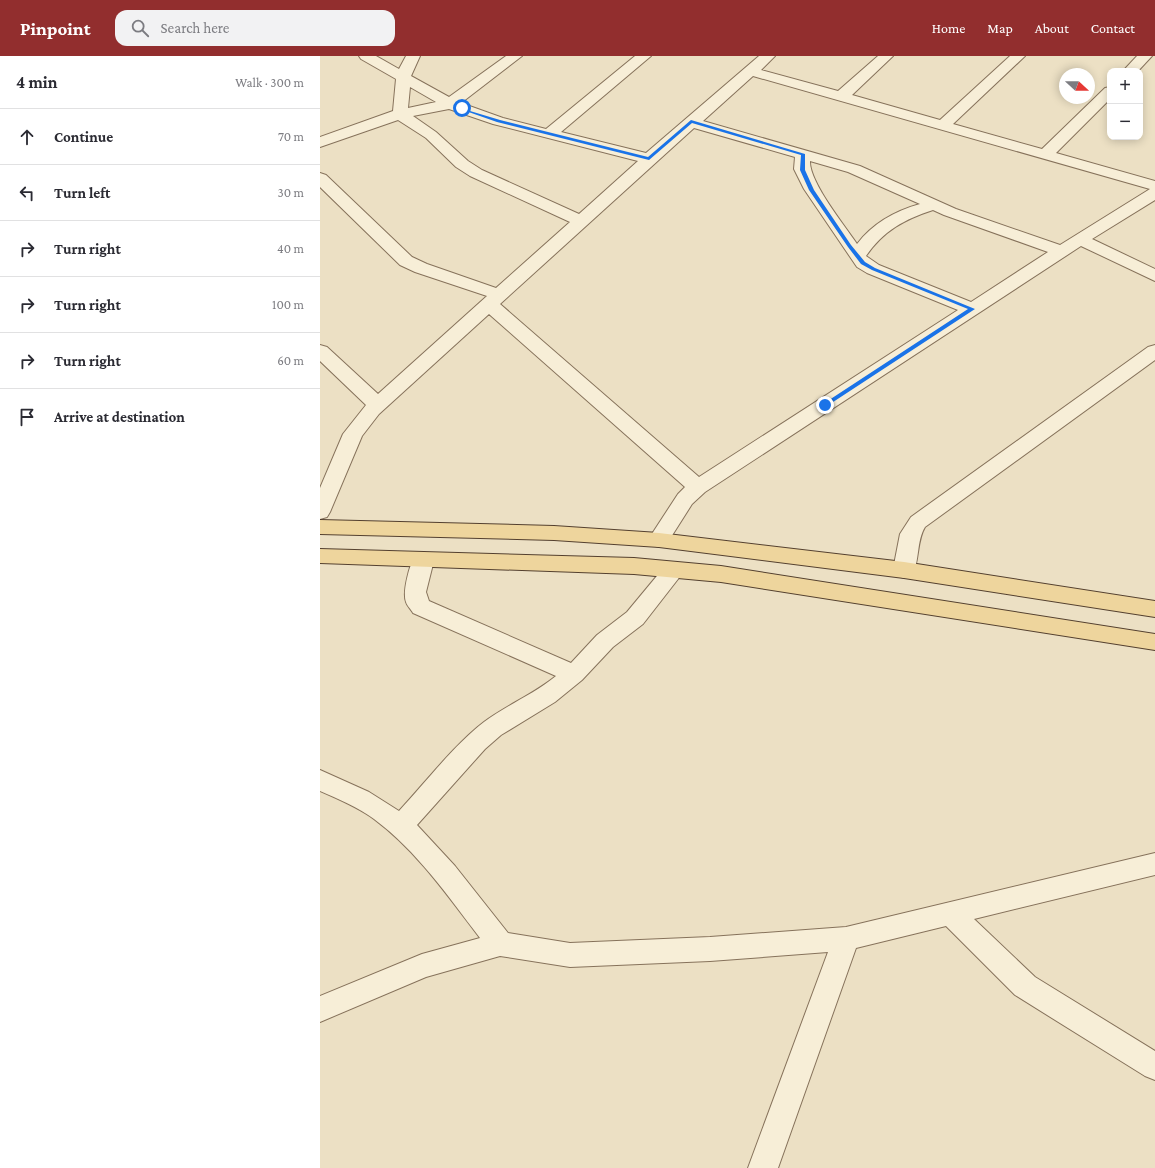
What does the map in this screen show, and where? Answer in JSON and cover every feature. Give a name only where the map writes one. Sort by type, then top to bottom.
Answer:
[{"type":"main road","points":[[320,527],[554,534],[659,540],[904,570],[1155,609]]},
{"type":"main road","points":[[320,556],[634,566],[721,574],[1155,642]]},
{"type":"street","points":[[366,56],[450,104],[498,121],[649,159]]},
{"type":"street","points":[[400,114],[403,77],[413,56]]},
{"type":"street","points":[[549,134],[644,56]]},
{"type":"street","points":[[320,512],[353,434],[378,405],[649,159],[768,56]]},
{"type":"street","points":[[841,97],[886,56]]},
{"type":"street","points":[[942,126],[1018,56]]},
{"type":"street","points":[[320,142],[400,114],[450,104],[512,57]]},
{"type":"street","points":[[1138,63],[1155,67]]},
{"type":"street","points":[[750,71],[1155,186]]},
{"type":"street","points":[[1045,155],[1107,93]]},
{"type":"street","points":[[400,114],[431,135],[462,164],[581,221]]},
{"type":"street","points":[[691,122],[878,179],[933,205],[1061,251]]},
{"type":"street","points":[[803,155],[802,170],[812,190],[856,256],[863,263],[873,269],[972,309]]},
{"type":"street","points":[[324,187],[406,261],[495,300],[698,487]]},
{"type":"street","points":[[659,540],[685,499],[698,487],[1061,251],[1155,193]]},
{"type":"street","points":[[856,256],[866,241],[880,227],[911,211],[933,205]]},
{"type":"street","points":[[1080,239],[1155,276]]},
{"type":"street","points":[[320,351],[378,405]]},
{"type":"street","points":[[904,570],[910,534],[918,522],[1155,351]]},
{"type":"street","points":[[423,560],[415,592],[416,601],[421,607],[574,674]]},
{"type":"street","points":[[400,827],[477,742],[493,728],[547,696],[574,674],[605,641],[635,618],[674,570]]},
{"type":"street","points":[[320,780],[382,811],[400,827],[435,860],[500,944]]},
{"type":"street","points":[[324,1010],[422,966],[500,944],[570,955],[710,949],[846,939],[1155,864]]},
{"type":"street","points":[[950,913],[1025,986],[1155,1066]]},
{"type":"street","points":[[763,1168],[846,939]]},
{"type":"route","points":[[462,108],[498,121],[649,159],[691,122],[803,155],[802,170],[812,190],[849,246],[863,263],[873,269],[972,309],[825,405]]}]
